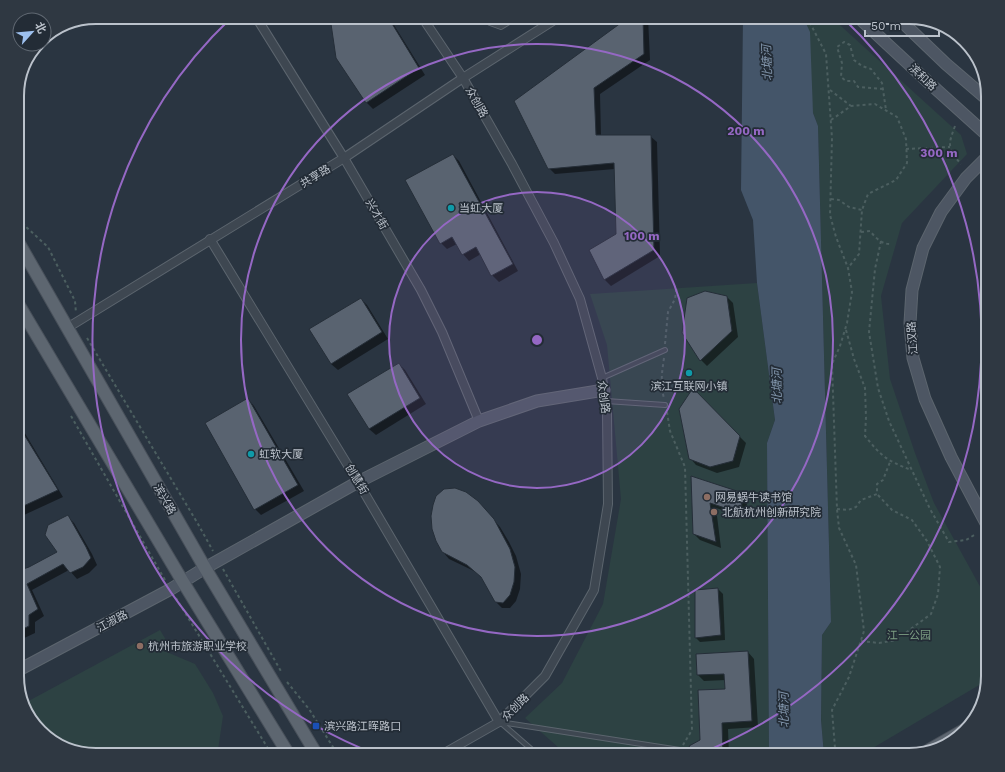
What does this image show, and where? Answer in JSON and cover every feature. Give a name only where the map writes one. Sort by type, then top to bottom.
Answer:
[{"type":"main road","name":"滨兴路","points":[[24,251],[72,324],[205,568],[313,748]]},
{"type":"main road","points":[[24,314],[183,582],[285,748]]},
{"type":"street","name":"兴才街","points":[[260,24],[344,158],[421,290],[442,332],[479,421]]},
{"type":"street","name":"众创路","points":[[427,24],[463,78],[554,243],[580,299],[602,378],[607,412],[608,504],[594,590],[545,676],[499,722],[453,748]]},
{"type":"street","name":"共享路","points":[[72,324],[344,158],[463,78],[548,24]]},
{"type":"street","name":"滨和路","points":[[866,24],[981,130]]},
{"type":"street","points":[[904,24],[946,64],[981,94]]},
{"type":"street","name":"江汉路","points":[[981,163],[966,178],[941,212],[923,248],[912,290],[910,323],[913,358],[924,399],[951,457],[981,514]]},
{"type":"street","name":"创慧街","points":[[210,239],[358,482],[499,722]]},
{"type":"street","name":"江淑路","points":[[24,667],[171,589],[218,560],[358,482],[479,421],[537,402],[605,395]]},
{"type":"lane","points":[[490,24],[501,27],[506,24]]},
{"type":"lane","points":[[602,378],[665,350]]},
{"type":"lane","points":[[605,395],[665,405]]},
{"type":"lane","points":[[499,722],[667,748]]},
{"type":"lane","points":[[499,722],[530,748]]},
{"type":"path","points":[[811,24],[826,54],[832,138],[830,215],[836,237],[848,268],[852,292],[845,329],[840,346],[832,364],[837,509],[839,528],[856,565],[864,632],[849,677],[832,710],[835,748]]},
{"type":"path","points":[[882,89],[858,88],[854,81],[846,81],[840,77],[842,63],[837,47],[844,42],[850,45],[854,60],[862,66],[871,69],[882,83],[886,110]]},
{"type":"path","points":[[829,89],[851,106]]},
{"type":"path","points":[[831,120],[851,106],[875,104],[897,117],[906,139],[907,163],[896,180],[868,194],[862,210],[858,254],[848,268]]},
{"type":"path","points":[[955,126],[950,139],[950,147],[953,155],[961,164]]},
{"type":"path","points":[[906,149],[950,147]]},
{"type":"path","points":[[831,200],[839,200],[849,207],[862,210]]},
{"type":"path","points":[[24,224],[48,247],[75,300],[72,324],[198,524],[283,675]]},
{"type":"path","points":[[861,232],[870,231],[886,244],[892,244]]},
{"type":"path","points":[[881,241],[875,269],[869,332],[878,388],[889,421],[930,509],[949,542],[966,540],[976,534]]},
{"type":"path","points":[[677,286],[675,298],[668,312],[662,390],[670,431],[685,467],[692,730],[681,748]]},
{"type":"path","points":[[845,329],[865,388],[865,436],[878,453],[890,462],[912,470]]},
{"type":"path","points":[[68,412],[171,589],[268,748]]},
{"type":"path","points":[[861,641],[879,643],[896,640],[931,614],[938,594],[940,567],[927,541],[912,520],[892,510],[877,494],[877,484],[883,480],[890,462]]},
{"type":"path","points":[[837,509],[848,510],[856,507],[862,500],[877,494]]},
{"type":"path","points":[[287,682],[309,709],[334,748]]},
{"type":"green space","name":"江一公园","points":[[804,24],[839,24],[961,135],[967,154],[902,223],[881,296],[890,379],[915,453],[934,503],[981,588],[980,685],[873,748],[823,748],[821,720],[822,635],[831,622],[818,126],[813,113]]},
{"type":"green space","points":[[757,283],[775,420],[767,443],[769,748],[559,748],[525,718],[562,683],[603,604],[621,499],[607,345],[590,294]]},
{"type":"green space","name":"杭州市旅游职业学校","points":[[160,630],[169,645],[162,650],[195,664],[213,693],[223,716],[218,748],[96,748],[78,746],[64,741],[45,727],[34,712],[29,701]]},
{"type":"water","name":"北塘河","points":[[743,24],[806,24],[810,32],[813,113],[818,126],[831,622],[822,635],[821,720],[823,748],[769,748],[767,443],[775,420],[757,283],[753,220],[741,190]]},
{"type":"building","points":[[331,24],[392,24],[419,68],[366,103],[336,58]]},
{"type":"building","points":[[619,24],[643,24],[644,54],[594,88],[596,135],[651,135],[654,250],[604,280],[589,250],[616,234],[614,163],[548,169],[514,101]]},
{"type":"building","name":"当虹大厦","points":[[453,154],[513,264],[491,276],[476,247],[462,255],[452,237],[440,244],[405,180]]},
{"type":"building","points":[[705,291],[727,296],[732,331],[700,361],[682,333],[687,298]]},
{"type":"building","points":[[361,298],[382,332],[331,364],[309,329]]},
{"type":"building","points":[[399,363],[420,398],[369,429],[347,394]]},
{"type":"building","points":[[693,388],[740,436],[733,461],[710,467],[689,459],[679,409]]},
{"type":"building","name":"虹软大厦","points":[[248,398],[298,485],[254,510],[205,423]]},
{"type":"building","points":[[24,434],[58,490],[24,506]]},
{"type":"building","points":[[691,476],[740,492],[743,514],[710,503],[716,542],[693,534]]},
{"type":"building","points":[[455,488],[466,492],[478,501],[494,519],[510,549],[515,567],[514,582],[510,595],[503,603],[495,602],[481,577],[467,565],[442,552],[436,541],[432,529],[431,516],[436,496],[444,489]]},
{"type":"building","points":[[68,515],[91,558],[83,567],[70,573],[63,564],[27,584],[38,609],[29,615],[29,626],[24,628],[24,569],[57,552],[45,535],[48,525]]},
{"type":"building","points":[[718,588],[721,635],[695,638],[695,590]]},
{"type":"building","points":[[748,651],[752,721],[722,723],[723,748],[690,748],[689,746],[700,740],[698,690],[725,689],[724,674],[697,675],[696,654]]},
{"type":"place","name":"当虹大厦","points":[[451,208]]},
{"type":"place","name":"滨江互联网小镇","points":[[689,373]]},
{"type":"place","name":"虹软大厦","points":[[251,454]]},
{"type":"place","name":"网易蜗牛读书馆","points":[[707,497]]},
{"type":"place","name":"北航杭州创新研究院","points":[[714,512]]},
{"type":"place","name":"杭州市旅游职业学校","points":[[140,646]]},
{"type":"place","name":"滨兴路江晖路口","points":[[316,726]]}]
